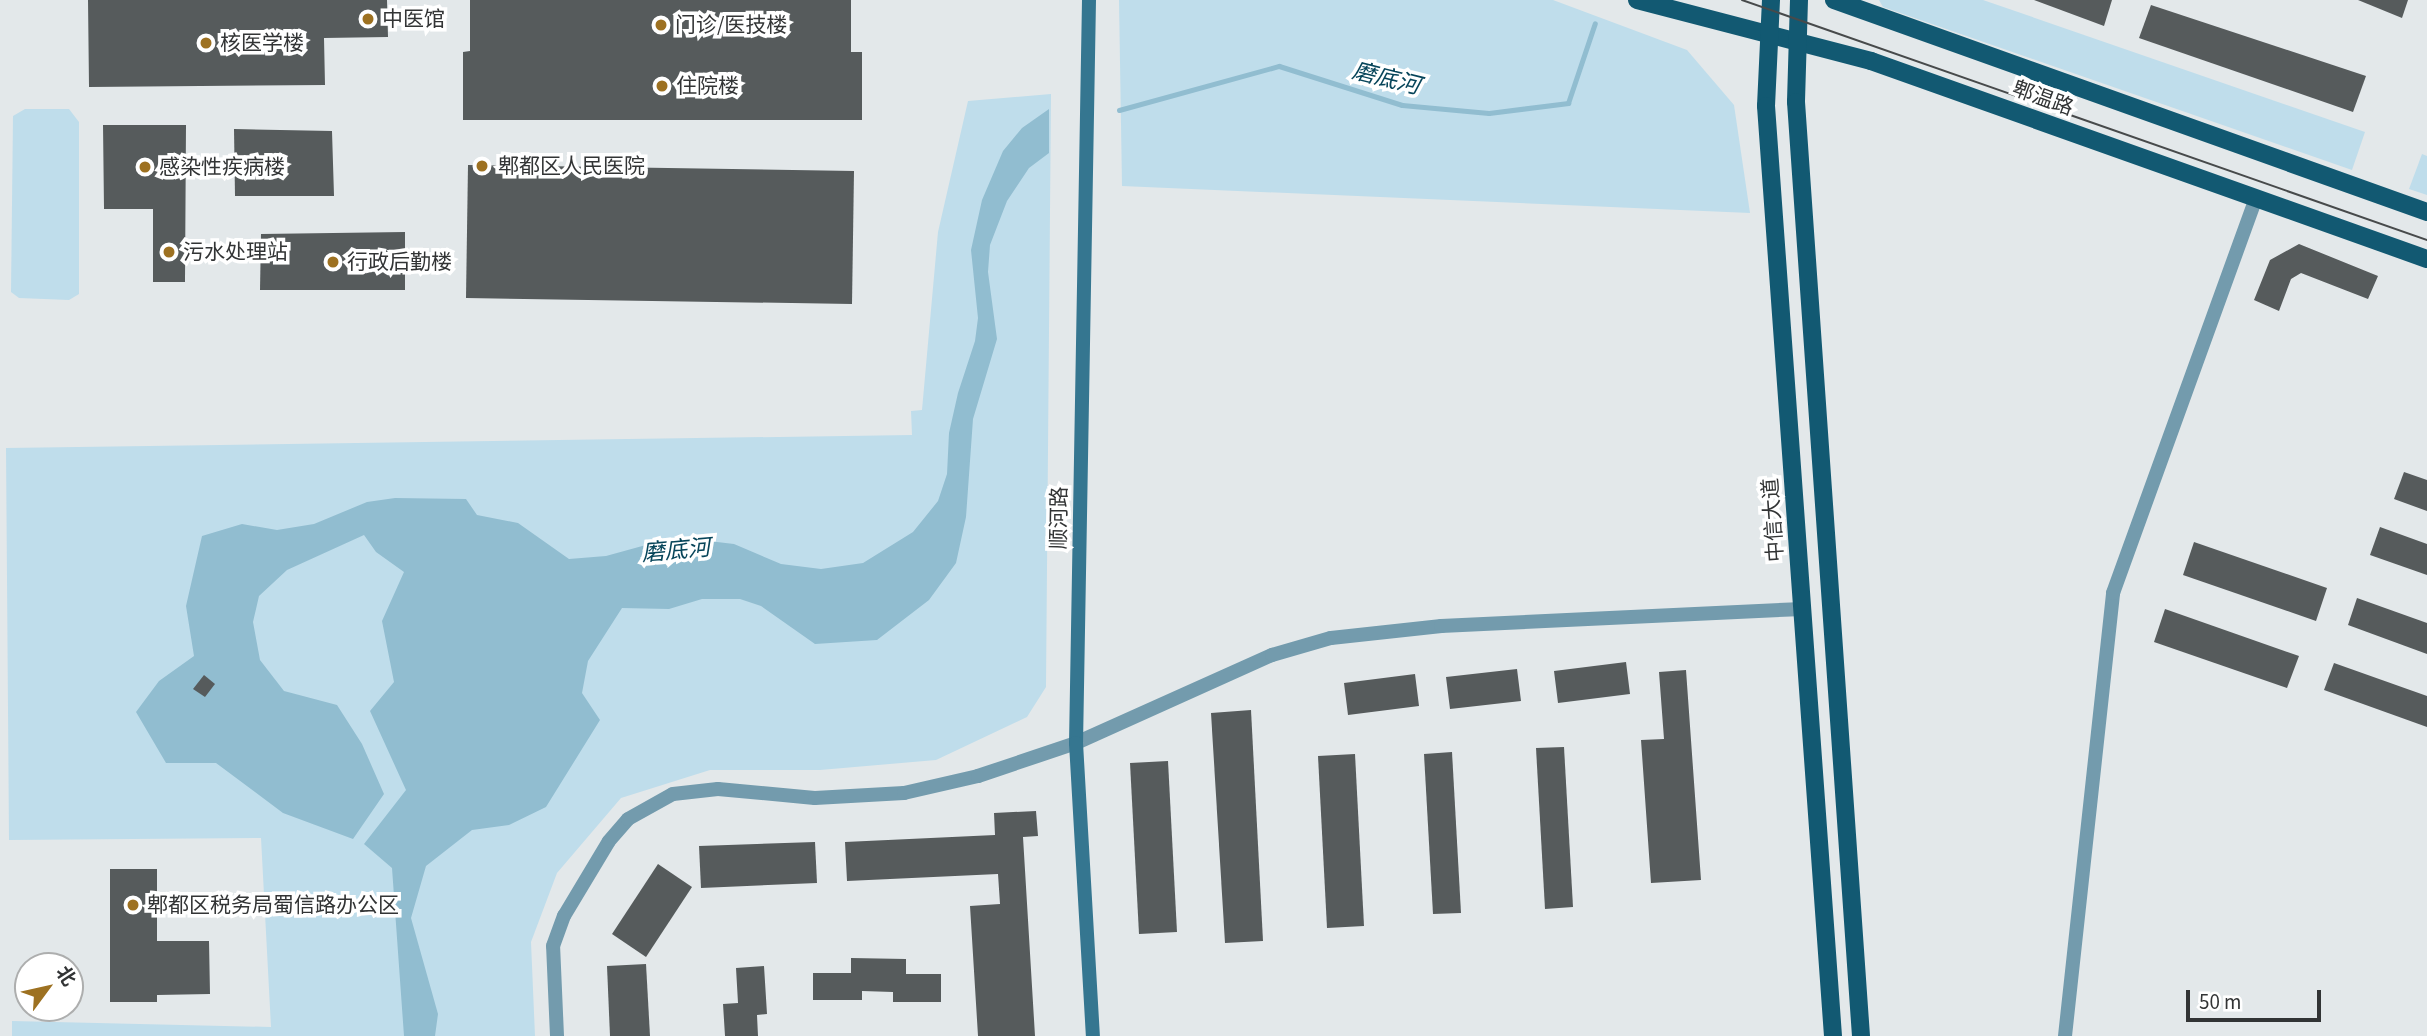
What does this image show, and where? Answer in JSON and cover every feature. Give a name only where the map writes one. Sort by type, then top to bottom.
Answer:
[{"type":"main road","name":"郫温路","points":[[1637,0],[1871,61],[2427,258]]},
{"type":"main road","name":"中信大道","points":[[1771,0],[1766,106],[1833,1036]]},
{"type":"main road","points":[[1799,0],[1796,102],[1861,1036]]},
{"type":"main road","name":"郫温路","points":[[1834,0],[2427,212]]},
{"type":"street","name":"顺河路","points":[[1089,0],[1076,743],[1093,1036]]},
{"type":"street","points":[[2065,1036],[2113,593],[2256,198]]},
{"type":"street","points":[[556,1036],[553,946],[564,916],[609,841],[628,819],[673,794],[718,789],[815,798],[904,793],[978,776],[1076,743],[1272,655],[1331,638],[1441,626],[1802,609]]},
{"type":"shaded area","points":[[1119,0],[1553,0],[1687,50],[1734,105],[1750,213],[1122,186]]},
{"type":"shaded area","points":[[1879,0],[1983,0],[2365,132],[2352,170],[1883,7]]},
{"type":"shaded area","points":[[1051,94],[1046,687],[1027,717],[936,760],[820,770],[710,770],[621,798],[557,873],[531,942],[535,1036],[12,1036],[12,1021],[271,1027],[261,838],[9,840],[6,448],[912,435],[911,411],[922,410],[938,232],[968,101]]},
{"type":"shaded area","points":[[25,109],[69,109],[79,122],[79,294],[69,300],[19,298],[11,292],[13,116]]},
{"type":"shaded area","points":[[2422,154],[2427,156],[2427,195],[2409,189]]},
{"type":"water","points":[[1049,109],[1049,153],[1029,168],[1007,201],[990,245],[988,272],[997,339],[973,419],[966,517],[956,563],[929,600],[877,640],[815,644],[761,606],[740,599],[702,599],[669,609],[622,608],[588,661],[582,693],[600,720],[546,807],[509,825],[472,830],[426,866],[411,918],[438,1014],[435,1036],[404,1036],[392,868],[364,844],[406,790],[370,711],[394,682],[382,621],[404,572],[376,552],[364,535],[287,570],[259,596],[253,622],[260,660],[284,691],[337,705],[362,744],[384,794],[353,839],[283,813],[216,763],[166,763],[136,712],[159,681],[194,656],[186,606],[202,536],[242,524],[277,530],[314,524],[367,502],[395,498],[466,499],[477,515],[518,523],[569,559],[606,556],[675,537],[734,544],[781,564],[821,569],[863,563],[913,532],[938,501],[947,474],[949,433],[958,393],[975,341],[978,318],[971,250],[982,200],[1003,151],[1022,128]]},
{"type":"building","name":"核医学楼","points":[[88,0],[387,0],[388,37],[324,38],[325,85],[89,87]]},
{"type":"building","points":[[470,0],[851,0],[851,52],[862,52],[862,120],[463,120],[463,52],[470,51]]},
{"type":"building","points":[[2034,0],[2112,0],[2104,26]]},
{"type":"building","points":[[2358,0],[2408,0],[2402,18]]},
{"type":"building","points":[[2151,5],[2366,76],[2353,112],[2139,38]]},
{"type":"building","name":"感染性疾病楼","points":[[103,125],[186,125],[185,282],[153,282],[153,209],[104,209]]},
{"type":"building","points":[[234,129],[332,131],[334,196],[235,196]]},
{"type":"building","points":[[468,165],[854,171],[852,304],[466,298]]},
{"type":"building","name":"行政后勤楼","points":[[405,232],[405,290],[260,290],[261,234]]},
{"type":"building","points":[[2299,244],[2378,276],[2368,299],[2301,273],[2291,279],[2279,311],[2254,300],[2270,260]]},
{"type":"building","points":[[2404,472],[2427,480],[2427,511],[2394,499]]},
{"type":"building","points":[[2380,527],[2427,544],[2427,575],[2370,555]]},
{"type":"building","points":[[2194,542],[2327,588],[2316,621],[2183,575]]},
{"type":"building","points":[[2357,598],[2427,623],[2427,654],[2348,625]]},
{"type":"building","points":[[2165,609],[2299,656],[2287,688],[2154,642]]},
{"type":"building","points":[[1626,662],[1630,694],[1558,703],[1554,671]]},
{"type":"building","points":[[2334,663],[2427,696],[2427,727],[2324,690]]},
{"type":"building","points":[[1517,669],[1521,701],[1450,709],[1446,677]]},
{"type":"building","points":[[1686,670],[1701,880],[1651,883],[1641,740],[1664,739],[1659,672]]},
{"type":"building","points":[[1415,674],[1419,706],[1348,715],[1344,683]]},
{"type":"building","points":[[204,675],[215,684],[205,697],[193,689]]},
{"type":"building","points":[[1251,710],[1263,941],[1225,943],[1211,713]]},
{"type":"building","points":[[1564,747],[1573,907],[1545,909],[1536,748]]},
{"type":"building","points":[[1452,752],[1461,913],[1433,914],[1424,754]]},
{"type":"building","points":[[1355,754],[1364,926],[1327,928],[1318,756]]},
{"type":"building","points":[[1168,761],[1177,932],[1139,934],[1130,763]]},
{"type":"building","points":[[1036,811],[1038,836],[1023,837],[1035,1036],[978,1036],[970,906],[1000,904],[998,874],[847,881],[845,842],[995,835],[994,813]]},
{"type":"building","points":[[815,842],[817,883],[701,888],[699,846]]},
{"type":"building","points":[[658,864],[692,887],[646,957],[612,934]]},
{"type":"building","name":"郫都区税务局蜀信路办公区","points":[[110,869],[157,869],[157,941],[209,941],[210,994],[157,995],[157,1002],[110,1002]]},
{"type":"building","points":[[851,958],[906,959],[906,974],[941,974],[941,1002],[893,1002],[893,992],[862,991],[862,1000],[813,1000],[813,973],[851,973]]},
{"type":"building","points":[[646,964],[650,1036],[610,1036],[607,966]]},
{"type":"building","points":[[764,966],[767,1014],[757,1015],[758,1036],[725,1036],[723,1004],[738,1003],[736,968]]},
{"type":"waterway","name":"磨底河","points":[[1119,110],[1279,66],[1402,105],[1489,113],[1568,103],[1595,23]]},
{"type":"tram line","points":[[1742,0],[2427,240]]},
{"type":"place","name":"中医馆","points":[[368,19]]},
{"type":"place","name":"门诊/医技楼","points":[[661,25]]},
{"type":"place","name":"核医学楼","points":[[206,43]]},
{"type":"place","name":"住院楼","points":[[662,86]]},
{"type":"place","name":"郫都区人民医院","points":[[482,166]]},
{"type":"place","name":"感染性疾病楼","points":[[145,167]]},
{"type":"place","name":"污水处理站","points":[[169,252]]},
{"type":"place","name":"行政后勤楼","points":[[333,262]]},
{"type":"place","name":"郫都区税务局蜀信路办公区","points":[[133,905]]}]
